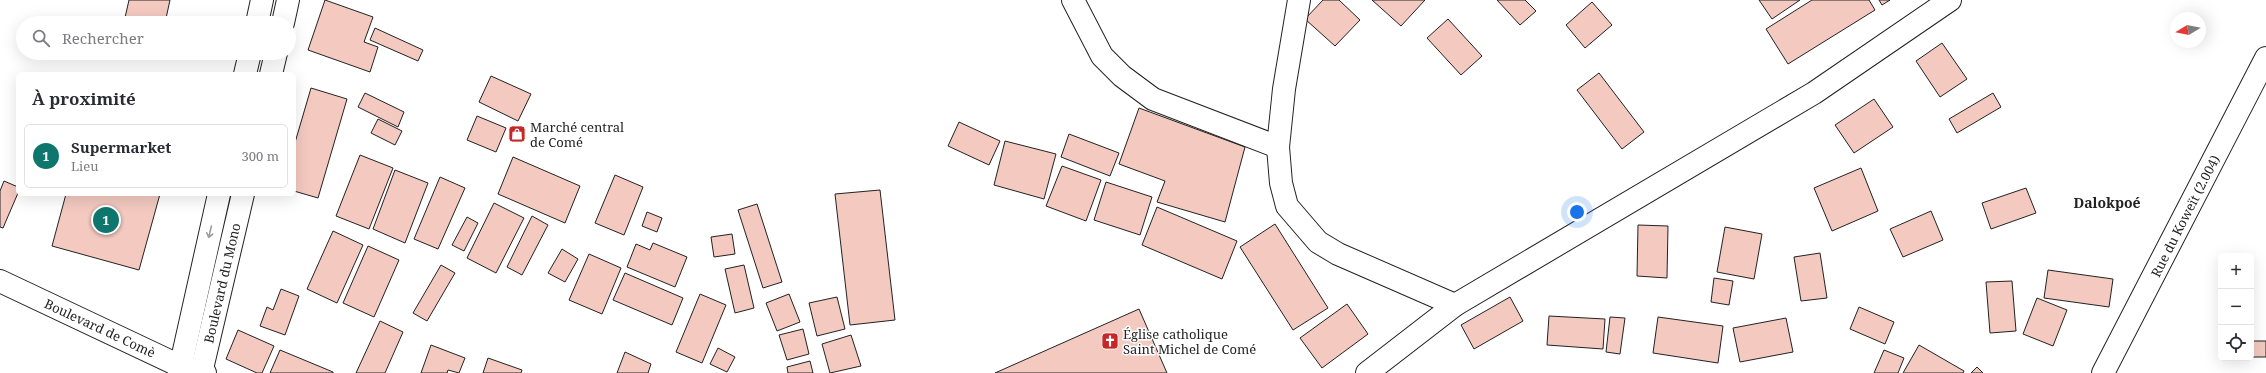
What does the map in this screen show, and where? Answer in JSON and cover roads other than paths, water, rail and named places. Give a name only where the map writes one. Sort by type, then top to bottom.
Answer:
[{"type":"street","points":[[259,16],[262,0]]},
{"type":"street","points":[[285,16],[288,0]]},
{"type":"street","points":[[1073,0],[1102,56],[1122,76],[1153,99],[1278,147]]},
{"type":"street","points":[[1299,0],[1284,89],[1278,147],[1281,183],[1286,206],[1318,242],[1338,254],[1455,305]]},
{"type":"street","points":[[1367,373],[1455,305],[1814,93],[1950,0]]},
{"type":"street","name":"Rue du Koweït (2.004)","points":[[2103,373],[2266,58]]},
{"type":"street","points":[[245,72],[248,60]]},
{"type":"street","points":[[271,72],[274,60]]},
{"type":"street","name":"Boulevard du Mono","points":[[180,369],[219,196]]},
{"type":"street","name":"Boulevard du Mono","points":[[202,372],[243,196]]},
{"type":"street","name":"Boulevard de Comè","points":[[0,281],[180,369],[202,372]]},
{"type":"place","name":"Marché central de Comé","points":[[517,134]]},
{"type":"place","name":"Supermarket","points":[[106,220]]},
{"type":"place","name":"Église catholique Saint Michel de Comé","points":[[1110,341]]},
{"type":"district","name":"Dalokpoé","points":[[2107,202]]}]
